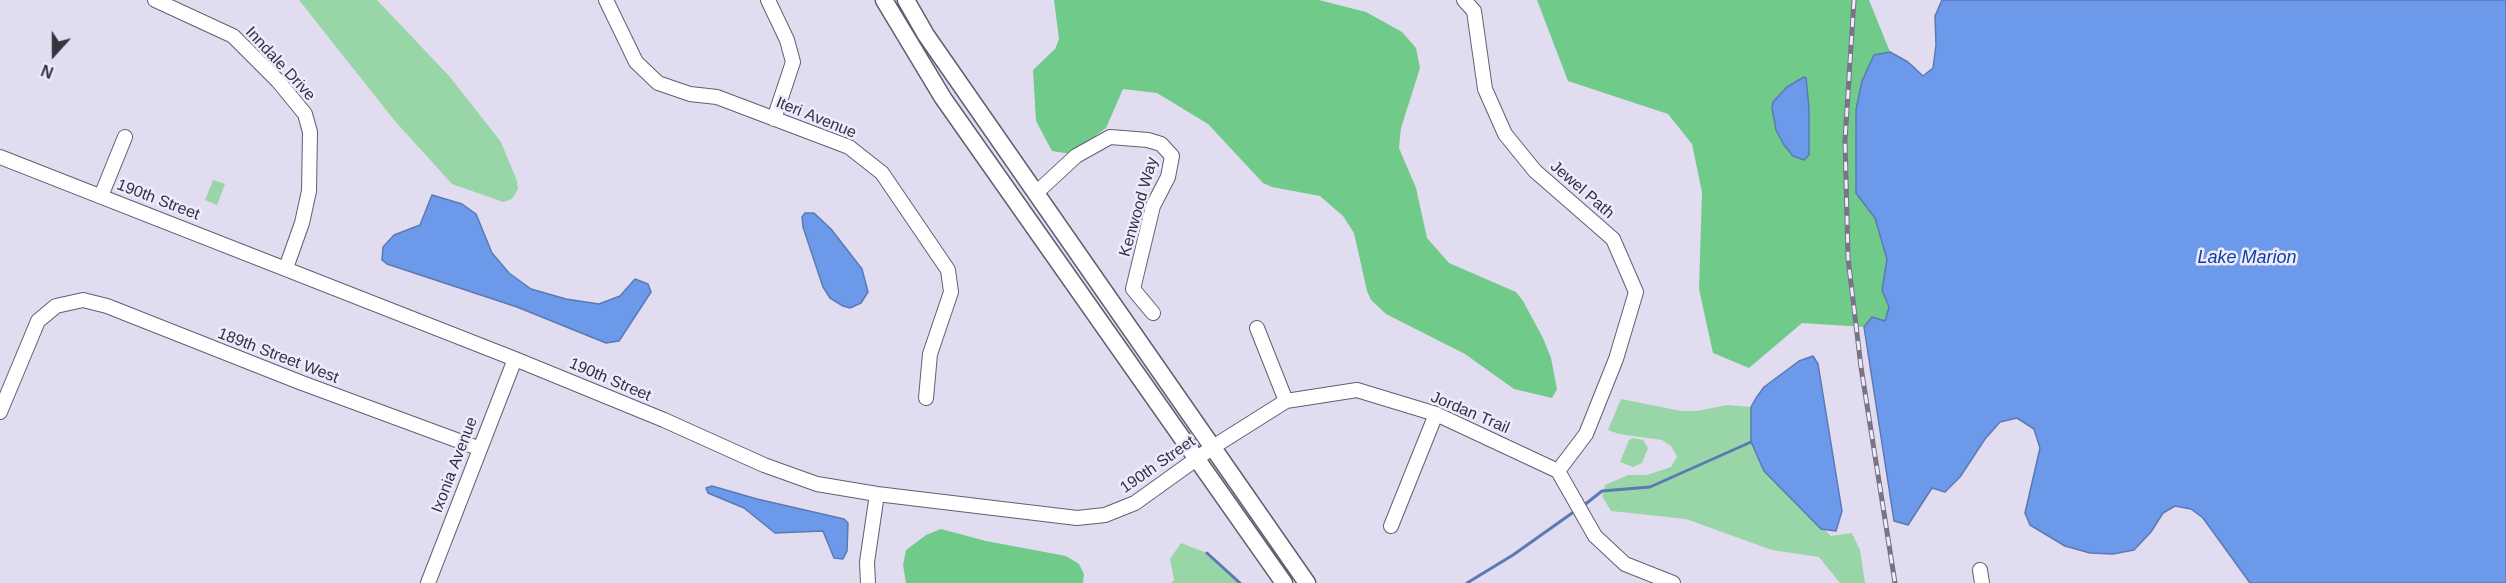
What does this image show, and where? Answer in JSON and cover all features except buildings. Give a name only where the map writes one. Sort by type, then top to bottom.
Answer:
[{"type":"main road","points":[[884,0],[943,98],[1284,583]]},
{"type":"main road","points":[[906,0],[926,35],[1307,583]]},
{"type":"street","name":"Inndale Drive","points":[[155,0],[233,36],[278,81],[305,114],[310,132],[309,191],[302,224],[286,268]]},
{"type":"street","name":"Iteri Avenue","points":[[606,0],[636,62],[658,83],[690,94],[717,97],[849,147],[882,173],[948,270],[951,292],[930,354],[926,398]]},
{"type":"street","points":[[768,0],[787,40],[793,62],[774,118]]},
{"type":"street","name":"Jewel Path","points":[[1464,0],[1474,11],[1485,89],[1504,134],[1535,171],[1613,239],[1636,292],[1616,359],[1586,434],[1558,471]]},
{"type":"street","points":[[101,196],[125,136]]},
{"type":"street","name":"Kenwood Way","points":[[1036,194],[1076,156],[1110,137],[1148,140],[1161,144],[1172,156],[1168,177],[1154,206],[1133,289],[1153,313]]},
{"type":"street","name":"190th Street","points":[[0,157],[515,359],[655,416],[764,465],[827,486],[1077,518],[1095,516],[1135,503],[1213,447]]},
{"type":"street","name":"189th Street West","points":[[0,412],[33,328],[49,310],[65,302],[83,300],[108,306],[303,383],[478,448]]},
{"type":"street","points":[[1257,328],[1286,401]]},
{"type":"street","name":"Ixonia Avenue","points":[[428,583],[478,448],[515,359]]},
{"type":"street","name":"Jordan Trail","points":[[1213,447],[1286,401],[1357,390],[1436,414],[1558,471]]},
{"type":"street","points":[[1391,526],[1436,414]]},
{"type":"street","points":[[1558,471],[1595,536],[1625,564],[1673,583]]},
{"type":"street","points":[[868,583],[867,562],[877,494]]},
{"type":"green space","points":[[299,0],[377,0],[450,77],[501,142],[517,181],[518,189],[512,199],[503,202],[452,184],[394,120]]},
{"type":"green space","points":[[1054,0],[1319,0],[1366,12],[1402,32],[1416,48],[1420,68],[1401,128],[1399,148],[1416,188],[1427,238],[1449,263],[1516,292],[1543,338],[1551,358],[1557,389],[1552,398],[1514,389],[1465,354],[1386,314],[1371,300],[1367,291],[1354,233],[1343,216],[1320,196],[1272,187],[1263,183],[1208,124],[1157,93],[1123,89],[1106,128],[1071,154],[1052,151],[1036,121],[1033,70],[1055,49],[1059,39]]},
{"type":"green space","points":[[1537,0],[1869,0],[1890,52],[1874,55],[1856,110],[1856,192],[1875,218],[1887,259],[1882,290],[1889,307],[1885,321],[1872,317],[1864,327],[1802,323],[1749,368],[1713,353],[1699,289],[1702,192],[1692,144],[1668,114],[1568,81]]},
{"type":"green space","points":[[213,180],[225,184],[217,205],[205,200]]},
{"type":"green space","points":[[1621,399],[1681,411],[1697,411],[1727,405],[1751,407],[1752,447],[1764,470],[1831,536],[1852,533],[1860,550],[1865,583],[1840,583],[1819,557],[1772,550],[1686,519],[1611,511],[1602,496],[1605,485],[1628,475],[1647,475],[1671,467],[1677,457],[1671,446],[1662,440],[1619,434],[1608,430]]},
{"type":"green space","points":[[1633,438],[1643,440],[1648,448],[1642,463],[1633,467],[1620,462],[1629,440]]},
{"type":"green space","points":[[941,529],[986,541],[1066,556],[1079,564],[1084,574],[1083,583],[906,583],[903,565],[906,550],[926,535]]},
{"type":"green space","points":[[1181,543],[1207,553],[1239,583],[1171,583],[1174,580],[1170,559]]},
{"type":"water","name":"Lake Marion","points":[[1942,0],[2506,0],[2506,583],[2250,583],[2203,518],[2191,509],[2175,506],[2163,513],[2151,532],[2134,550],[2113,554],[2090,553],[2065,546],[2030,525],[2025,513],[2040,448],[2034,429],[2017,418],[2000,422],[1985,439],[1960,477],[1945,492],[1932,488],[1908,525],[1894,521],[1864,327],[1872,317],[1885,321],[1889,307],[1882,290],[1887,259],[1875,218],[1856,193],[1856,110],[1862,81],[1874,55],[1890,52],[1908,62],[1923,76],[1933,68],[1936,45],[1935,16]]},
{"type":"water","points":[[1806,78],[1809,108],[1809,155],[1804,160],[1793,156],[1784,145],[1776,130],[1772,108],[1773,102],[1787,87]]},
{"type":"water","points":[[432,195],[462,204],[476,214],[492,253],[509,273],[531,289],[566,299],[599,304],[620,296],[635,279],[648,284],[651,292],[619,341],[606,343],[517,307],[387,264],[382,260],[383,247],[394,235],[420,225]]},
{"type":"water","points":[[805,213],[814,213],[831,229],[862,269],[868,292],[861,303],[850,308],[843,306],[830,298],[823,287],[803,227],[802,217]]},
{"type":"water","points":[[1813,356],[1818,364],[1842,511],[1836,531],[1821,529],[1764,471],[1751,442],[1751,407],[1756,398],[1764,387],[1799,361]]},
{"type":"water","points":[[712,486],[844,519],[848,523],[847,551],[843,559],[834,558],[823,531],[775,533],[744,508],[708,493],[706,488]]},
{"type":"waterway","points":[[1583,506],[1602,491],[1650,487],[1751,442]]},
{"type":"waterway","points":[[1467,583],[1513,555],[1575,511]]},
{"type":"waterway","points":[[1207,553],[1240,583]]},
{"type":"railway","points":[[1854,0],[1845,140],[1848,258],[1861,367],[1895,583]]}]
